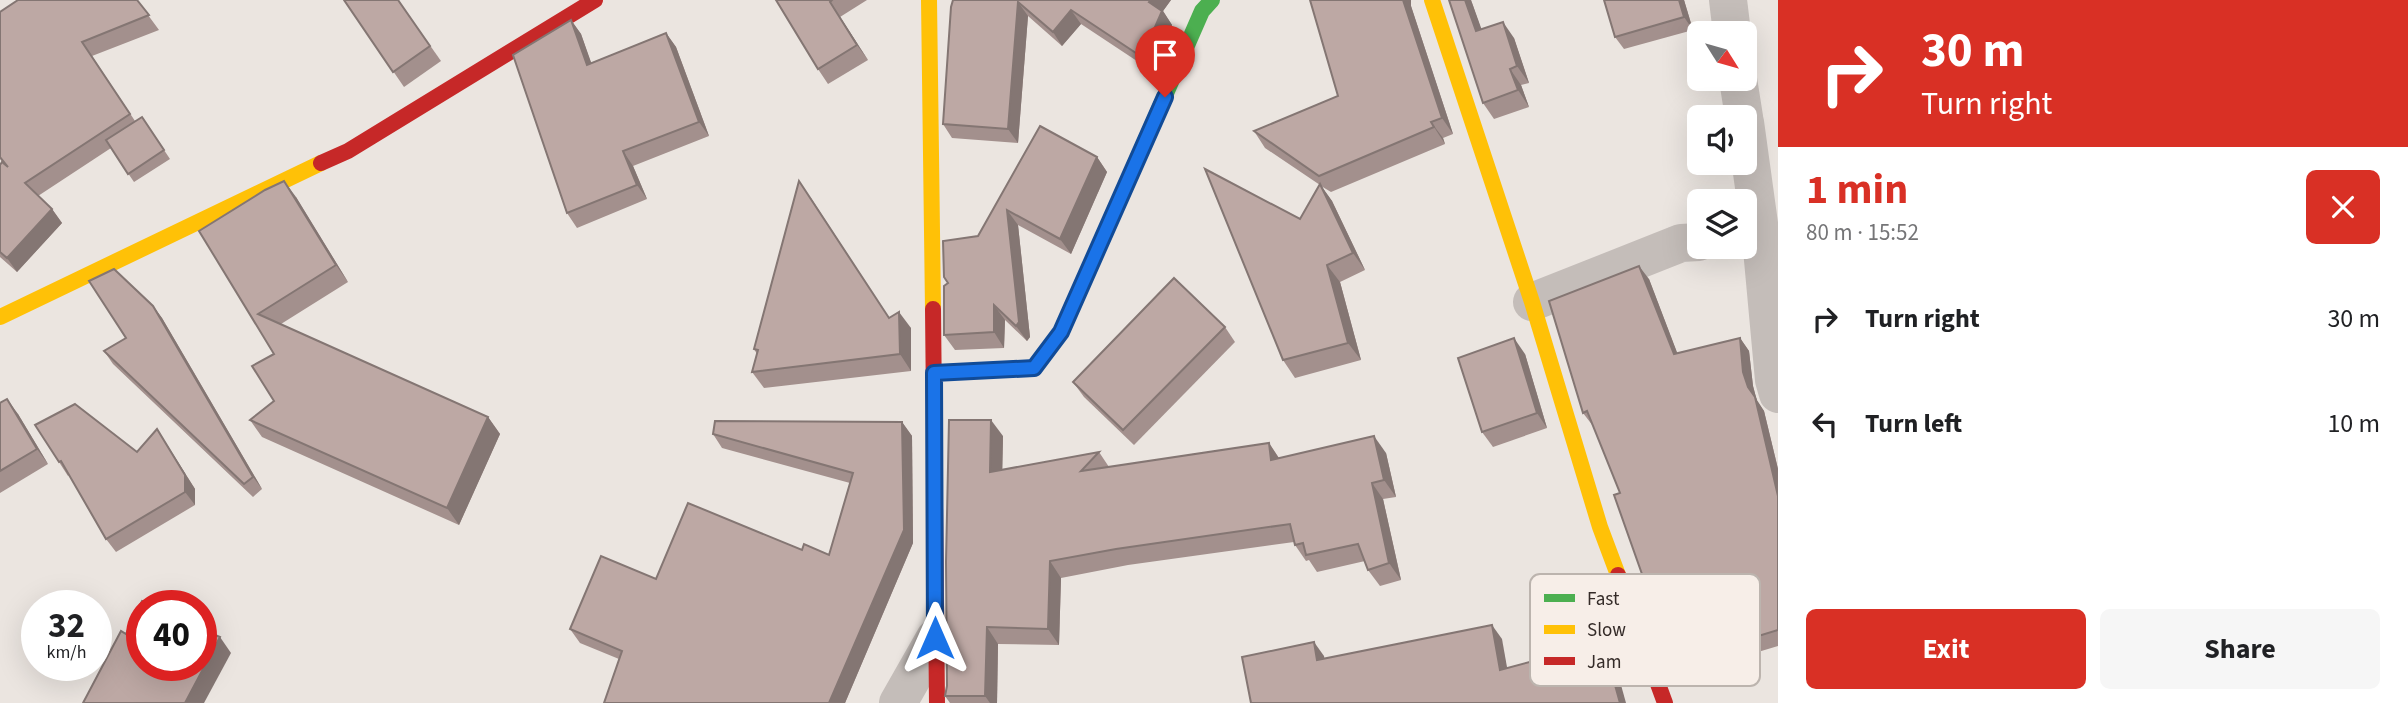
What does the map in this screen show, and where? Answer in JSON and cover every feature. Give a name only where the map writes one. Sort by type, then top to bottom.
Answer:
[{"type":"street","points":[[0,317],[281,180],[348,151],[595,0]]},
{"type":"street","points":[[929,0],[937,703]]},
{"type":"street","points":[[934,373],[1034,368],[1061,332],[1202,12],[1212,0]]},
{"type":"street","points":[[1432,0],[1532,302],[1600,527],[1617,574]]},
{"type":"street","points":[[1728,0],[1731,21]]},
{"type":"street","points":[[1532,302],[1687,243]]},
{"type":"street","points":[[1756,259],[1777,384]]},
{"type":"street","points":[[898,703],[935,638]]},
{"type":"street","points":[[1659,686],[1665,703]]},
{"type":"building","points":[[18,0],[137,0],[149,15],[82,42],[130,114],[25,183],[52,209],[7,258],[0,252],[0,165],[2,162],[8,167],[0,157],[0,12]]},
{"type":"building","points":[[344,0],[398,0],[430,46],[393,72]]},
{"type":"building","points":[[776,0],[832,0],[830,2],[857,45],[818,69]]},
{"type":"building","points":[[953,0],[1151,0],[1149,2],[1162,11],[1142,57],[1071,10],[1053,32],[1018,2],[1008,129],[943,124]]},
{"type":"building","points":[[1310,0],[1403,0],[1442,118],[1431,122],[1434,127],[1319,176],[1254,131],[1338,96]]},
{"type":"building","points":[[1449,0],[1465,0],[1476,31],[1503,22],[1517,66],[1510,69],[1518,90],[1483,103]]},
{"type":"building","points":[[1604,0],[1679,0],[1684,17],[1615,37]]},
{"type":"building","points":[[571,20],[587,65],[666,33],[699,122],[623,151],[637,185],[567,213],[513,55]]},
{"type":"building","points":[[142,117],[164,150],[128,174],[106,140]]},
{"type":"building","points":[[1040,126],[1097,157],[1060,239],[1007,210],[1019,322],[1016,326],[994,305],[994,332],[944,335],[944,286],[948,283],[944,277],[943,241],[978,236]]},
{"type":"building","points":[[1205,169],[1300,219],[1320,184],[1353,253],[1327,265],[1348,343],[1283,360]]},
{"type":"building","points":[[284,181],[336,265],[258,314],[488,417],[447,508],[250,420],[274,401],[252,366],[274,354],[199,231]]},
{"type":"building","points":[[799,181],[889,318],[899,312],[900,354],[752,372],[758,350],[754,349]]},
{"type":"building","points":[[1639,266],[1674,354],[1740,338],[1743,372],[1755,397],[1778,496],[1778,630],[1760,636],[1760,574],[1642,574],[1614,495],[1620,493],[1587,411],[1583,413],[1549,301]]},
{"type":"building","points":[[114,269],[153,306],[253,477],[244,484],[104,351],[126,338],[89,281]]},
{"type":"building","points":[[1174,278],[1225,327],[1123,430],[1073,382]]},
{"type":"building","points":[[1514,338],[1537,413],[1482,432],[1458,358]]},
{"type":"building","points":[[7,399],[37,449],[0,471],[0,403]]},
{"type":"building","points":[[75,404],[137,452],[157,429],[185,475],[185,492],[106,539],[61,461],[59,462],[35,425]]},
{"type":"building","points":[[949,420],[991,420],[990,472],[1099,452],[1081,471],[1269,443],[1271,460],[1374,436],[1384,480],[1372,483],[1389,563],[1368,570],[1358,544],[1306,555],[1303,543],[1295,545],[1290,524],[1050,561],[1048,629],[987,627],[985,696],[945,696]]},
{"type":"building","points":[[715,421],[902,422],[904,530],[829,703],[604,703],[622,651],[570,629],[601,556],[656,579],[688,503],[802,550],[804,544],[829,555],[853,473],[713,434]]},
{"type":"building","points":[[1492,625],[1500,670],[1530,662],[1530,686],[1615,686],[1620,703],[1251,703],[1242,657],[1314,642],[1317,660]]},
{"type":"building","points":[[121,631],[126,634],[126,681],[197,681],[185,703],[83,703],[95,681],[112,681],[112,648]]},
{"type":"traffic: fast","points":[[1111,219],[1202,11],[1212,0]]},
{"type":"traffic: slow","points":[[929,0],[933,309]]},
{"type":"traffic: slow","points":[[1432,0],[1532,302],[1600,527],[1618,574]]},
{"type":"traffic: slow","points":[[0,317],[321,163]]},
{"type":"traffic: slow","points":[[934,373],[1034,368],[1061,332],[1111,219]]},
{"type":"traffic: jam","points":[[321,163],[348,151],[595,0]]},
{"type":"traffic: jam","points":[[933,309],[937,703]]},
{"type":"traffic: jam","points":[[1659,686],[1665,703]]},
{"type":"route","points":[[935,638],[934,373],[1034,368],[1061,332],[1165,97]]}]
